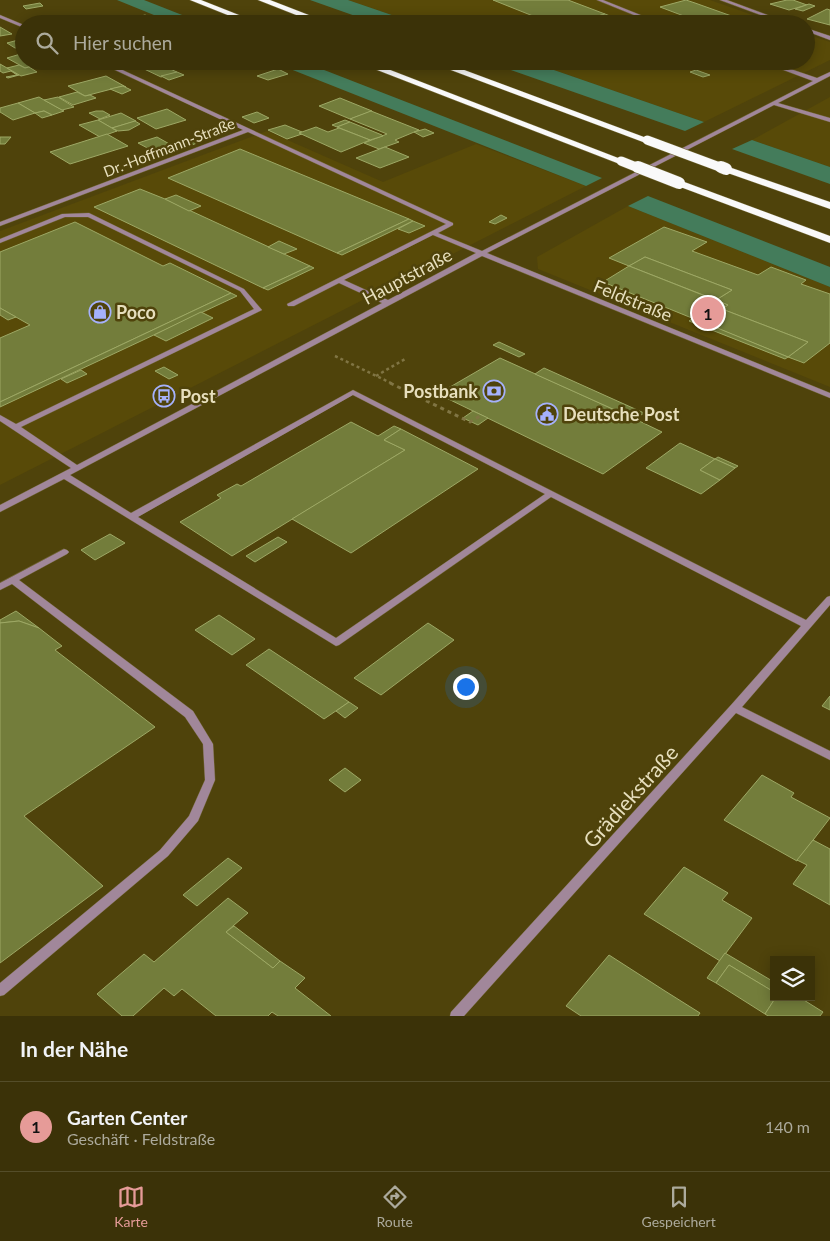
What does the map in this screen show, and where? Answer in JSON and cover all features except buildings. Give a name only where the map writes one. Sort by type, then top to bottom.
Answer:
[{"type":"highway","points":[[194,0],[234,15]]},
{"type":"highway","points":[[262,0],[303,15]]},
{"type":"highway","points":[[382,70],[830,240]]},
{"type":"highway","points":[[456,70],[830,206]]},
{"type":"street","points":[[599,0],[638,15]]},
{"type":"street","points":[[722,0],[764,15]]},
{"type":"street","points":[[0,16],[15,23]]},
{"type":"street","points":[[815,33],[830,38]]},
{"type":"street","name":"Dr.-Hoffmann-Straße","points":[[118,70],[249,130]]},
{"type":"street","points":[[789,70],[818,80]]},
{"type":"street","name":"Hauptstraße","points":[[0,509],[480,254],[830,74]]},
{"type":"street","points":[[773,103],[830,120]]},
{"type":"street","points":[[249,130],[451,224],[291,304]]},
{"type":"street","name":"Dr.-Hoffmann-Straße","points":[[0,224],[249,130]]},
{"type":"street","points":[[48,206],[64,215]]},
{"type":"street","points":[[0,241],[64,215],[89,215],[242,290],[258,310],[15,427]]},
{"type":"street","name":"Feldstraße","points":[[433,233],[480,254],[830,396]]},
{"type":"street","points":[[338,280],[388,303]]},
{"type":"street","points":[[132,516],[353,392],[808,624]]},
{"type":"street","points":[[0,417],[77,468]]},
{"type":"street","points":[[64,475],[336,643],[550,494]]},
{"type":"street","points":[[0,587],[64,552]]},
{"type":"street","name":"Grädiekstraße","points":[[456,1016],[735,708],[830,600]]},
{"type":"street","points":[[735,708],[830,756]]},
{"type":"lane","points":[[0,991],[164,853],[194,818],[210,780],[208,744],[189,714],[13,580]]},
{"type":"path","points":[[312,344],[470,422],[480,416]]},
{"type":"path","points":[[376,376],[405,359]]},
{"type":"shaded area","points":[[348,0],[710,0],[752,15],[392,15]]},
{"type":"shaded area","points":[[815,37],[830,42],[830,60],[815,67]]},
{"type":"shaded area","points":[[554,70],[810,70],[704,122]]},
{"type":"shaded area","points":[[830,97],[830,167],[752,140]]},
{"type":"shaded area","points":[[267,131],[383,182],[476,144],[586,186],[0,485],[0,231]]},
{"type":"shaded area","points":[[628,206],[830,287],[830,387],[538,269],[537,257]]},
{"type":"green space","points":[[117,0],[144,0],[182,15],[154,15]]},
{"type":"green space","points":[[310,0],[348,0],[392,15],[352,15]]},
{"type":"green space","points":[[293,70],[324,70],[602,178],[586,186]]},
{"type":"green space","points":[[511,70],[554,70],[704,122],[685,131]]},
{"type":"green space","points":[[752,140],[830,167],[830,184],[732,149]]},
{"type":"green space","points":[[648,196],[830,267],[830,287],[628,206]]},
{"type":"place","name":"Poco","points":[[100,312]]},
{"type":"place","name":"Garten Center","points":[[708,313]]},
{"type":"place","name":"Postbank","points":[[494,391]]},
{"type":"place","name":"Post","points":[[164,396]]},
{"type":"place","name":"Deutsche Post","points":[[547,414]]}]
